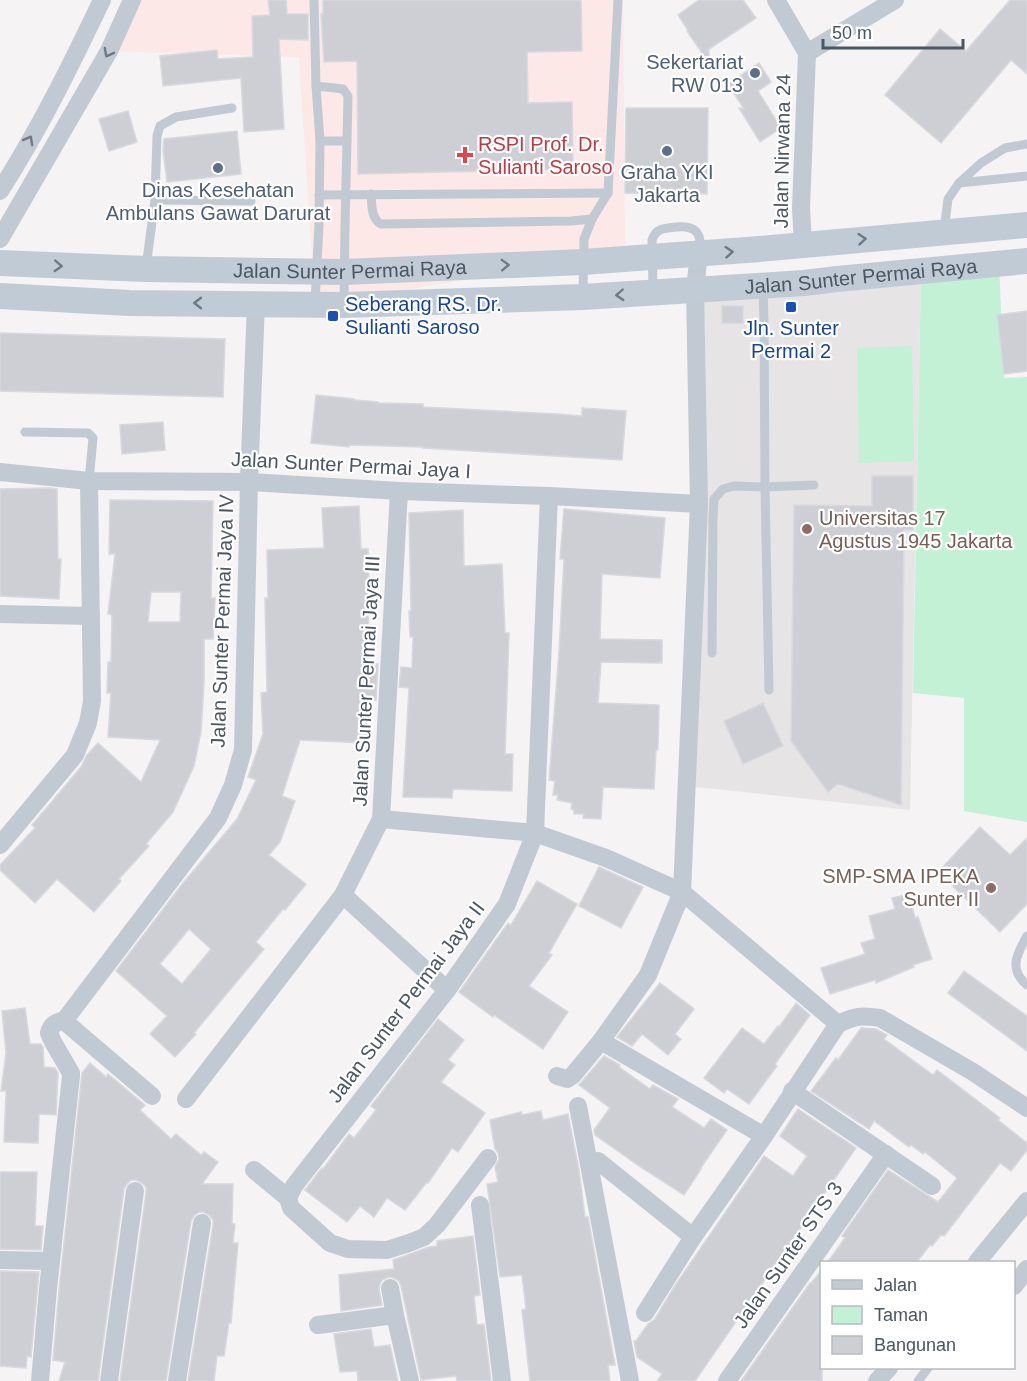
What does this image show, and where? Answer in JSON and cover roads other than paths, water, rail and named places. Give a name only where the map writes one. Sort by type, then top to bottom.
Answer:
[{"type":"street","points":[[0,190],[14,169],[73,60],[102,0]]},
{"type":"street","points":[[0,239],[109,51],[132,0]]},
{"type":"street","points":[[776,0],[807,53]]},
{"type":"street","name":"Jalan Nirwana 24","points":[[803,245],[801,207],[807,53],[895,0]]},
{"type":"street","name":"Jalan Sunter Permai Raya","points":[[0,263],[146,269],[344,272],[583,262],[1027,225]]},
{"type":"street","points":[[557,1076],[567,1078],[573,1075],[601,1041],[648,975],[682,892],[699,504],[695,289],[699,254]]},
{"type":"street","name":"Jalan Sunter Permai Raya","points":[[0,296],[129,303],[315,305],[583,297],[804,283],[1027,261]]},
{"type":"street","name":"Jalan Sunter Permai Jaya IV","points":[[51,1261],[71,1072],[52,1042],[49,1033],[56,1022],[64,1021],[218,818],[233,785],[243,750],[256,303]]},
{"type":"street","name":"Jalan Sunter Permai Jaya I","points":[[0,472],[89,481],[249,482],[699,504]]},
{"type":"street","points":[[0,845],[75,755],[88,723],[92,701],[89,481]]},
{"type":"street","name":"Jalan Sunter Permai Jaya III","points":[[186,1100],[343,895],[381,819],[399,491]]},
{"type":"street","name":"Jalan Sunter Permai Jaya II","points":[[288,1198],[294,1186],[447,990],[507,904],[535,833],[549,496]]},
{"type":"street","points":[[0,614],[91,616]]},
{"type":"street","points":[[381,819],[535,833],[606,858],[682,892],[838,1024]]},
{"type":"street","points":[[343,895],[447,990]]},
{"type":"street","points":[[645,1313],[693,1237],[764,1136],[838,1024],[851,1018],[864,1016],[880,1018],[973,1072],[1027,1108]]},
{"type":"street","points":[[64,1021],[152,1096]]},
{"type":"street","points":[[601,1041],[764,1136]]},
{"type":"street","points":[[792,1091],[932,1186]]},
{"type":"street","points":[[578,1106],[630,1381]]},
{"type":"street","name":"Jalan Sunter STS 3","points":[[727,1381],[886,1154]]},
{"type":"street","points":[[254,1170],[288,1198],[291,1208],[330,1243],[348,1249],[387,1250],[424,1236],[437,1225],[488,1158]]},
{"type":"street","points":[[597,1161],[693,1237]]},
{"type":"street","points":[[109,1381],[135,1191]]},
{"type":"street","points":[[979,1261],[1027,1201]]},
{"type":"street","points":[[480,1205],[502,1381]]},
{"type":"street","points":[[177,1381],[202,1223]]},
{"type":"street","points":[[0,1260],[51,1261],[40,1381]]},
{"type":"street","points":[[1015,1285],[1027,1269]]},
{"type":"street","points":[[390,1288],[410,1381]]},
{"type":"street","points":[[318,1325],[395,1315]]},
{"type":"street","points":[[877,1381],[888,1369]]},
{"type":"lane","points":[[314,0],[320,141],[315,305]]},
{"type":"lane","points":[[583,297],[584,239],[592,219],[608,193],[618,0]]},
{"type":"lane","points":[[316,86],[343,89],[348,96],[344,305]]},
{"type":"lane","points":[[146,269],[155,200],[157,136],[160,126],[176,117],[232,108]]},
{"type":"lane","points":[[320,141],[347,141]]},
{"type":"lane","points":[[944,232],[948,200],[959,183],[981,163],[1005,148],[1027,144]]},
{"type":"lane","points":[[959,183],[1027,176]]},
{"type":"lane","points":[[319,195],[608,193]]},
{"type":"lane","points":[[371,194],[374,219],[381,224],[592,219]]},
{"type":"lane","points":[[155,200],[252,201]]},
{"type":"lane","points":[[652,257],[653,293]]},
{"type":"lane","points":[[762,285],[769,690]]},
{"type":"lane","points":[[25,432],[88,433],[93,438],[89,481]]},
{"type":"lane","points":[[711,653],[714,500],[723,489],[734,486],[814,485]]},
{"type":"lane","points":[[1027,936],[1018,952],[1015,968],[1021,980],[1027,985]]},
{"type":"lane","points":[[918,1381],[927,1369]]},
{"type":"place","name":"Sekertariat RW 013","points":[[755,73]]},
{"type":"place","name":"Graha YKI Jakarta","points":[[667,151]]},
{"type":"place","name":"RSPI Prof. Dr. Sulianti Saroso","points":[[465,155]]},
{"type":"place","name":"Dinas Kesehatan Ambulans Gawat Darurat","points":[[218,168]]},
{"type":"place","name":"Jln. Sunter Permai 2","points":[[791,307]]},
{"type":"place","name":"Seberang RS. Dr. Sulianti Saroso","points":[[333,316]]},
{"type":"place","name":"Universitas 17 Agustus 1945 Jakarta","points":[[807,529]]},
{"type":"place","name":"SMP-SMA IPEKA Sunter II","points":[[991,888]]}]
